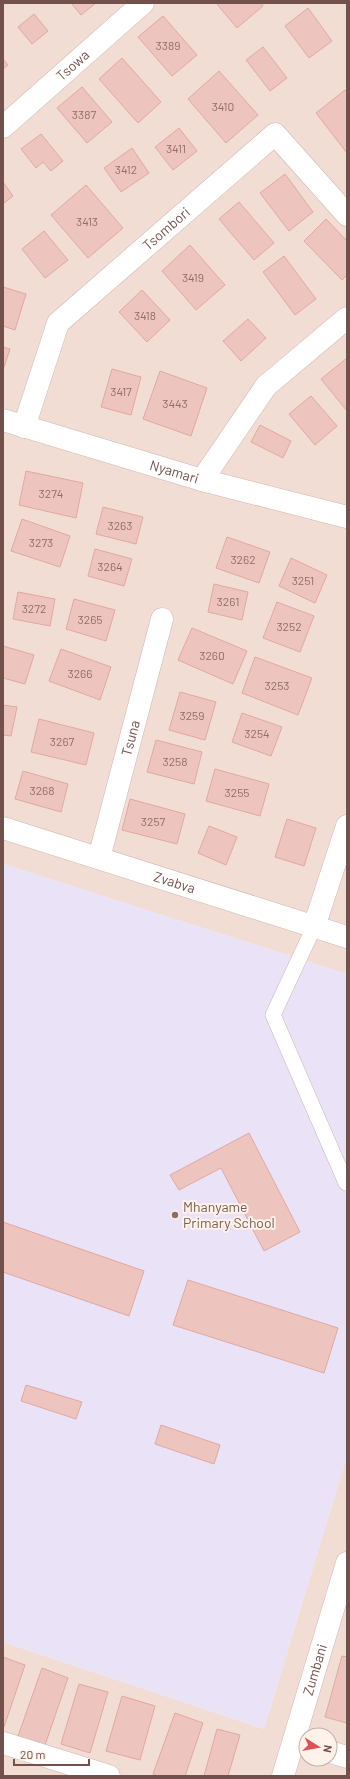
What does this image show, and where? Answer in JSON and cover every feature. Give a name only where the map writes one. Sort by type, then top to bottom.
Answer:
[{"type":"street","name":"Tsowa","points":[[3,127],[143,3]]},
{"type":"street","name":"Tsombori","points":[[24,427],[58,323],[275,134],[347,215]]},
{"type":"street","points":[[202,480],[266,386],[347,318]]},
{"type":"street","name":"Nyamari","points":[[3,420],[202,480],[347,517]]},
{"type":"street","name":"Tsuna","points":[[99,858],[162,619]]},
{"type":"street","points":[[314,927],[347,826]]},
{"type":"street","name":"Zvabva","points":[[3,828],[347,937]]},
{"type":"street","name":"Zumbani","points":[[304,1727],[347,1563]]},
{"type":"street","points":[[3,1743],[109,1776]]},
{"type":"street","name":"Zumbani","points":[[284,1776],[298,1746]]},
{"type":"lane","points":[[314,927],[274,1015],[346,1183]]},
{"type":"shaded area","points":[[3,3],[347,3],[347,974],[3,864]]},
{"type":"shaded area","name":"Mhanyame Primary School","points":[[3,864],[347,974],[347,1456],[264,1729],[3,1642]]},
{"type":"shaded area","points":[[347,1456],[347,1776],[3,1776],[3,1642],[264,1729]]},
{"type":"building","points":[[71,3],[96,3],[81,15]]},
{"type":"building","points":[[216,3],[261,3],[263,6],[237,28]]},
{"type":"building","points":[[308,8],[332,41],[309,58],[285,26]]},
{"type":"building","points":[[34,14],[48,31],[32,44],[18,27]]},
{"type":"building","points":[[163,16],[197,55],[172,76],[138,37]]},
{"type":"building","points":[[263,47],[287,78],[270,91],[246,60]]},
{"type":"building","points":[[122,58],[161,102],[138,123],[99,79]]},
{"type":"building","points":[[3,59],[8,65],[3,69]]},
{"type":"building","points":[[219,71],[258,115],[226,143],[188,99]]},
{"type":"building","points":[[82,87],[112,122],[87,143],[57,108]]},
{"type":"building","points":[[345,90],[347,93],[347,153],[316,113]]},
{"type":"building","points":[[179,128],[197,151],[173,170],[155,147]]},
{"type":"building","points":[[41,134],[63,161],[51,171],[43,162],[36,168],[21,149]]},
{"type":"building","points":[[132,148],[149,173],[121,192],[104,168]]},
{"type":"building","points":[[285,174],[313,212],[289,231],[260,193]]},
{"type":"building","points":[[3,182],[13,196],[3,204]]},
{"type":"building","points":[[86,185],[123,228],[88,258],[51,215]]},
{"type":"building","points":[[239,202],[274,243],[254,260],[219,219]]},
{"type":"building","points":[[326,219],[347,241],[347,275],[342,280],[304,241]]},
{"type":"building","points":[[44,231],[68,260],[45,278],[22,249]]},
{"type":"building","points":[[190,245],[225,285],[196,310],[162,271]]},
{"type":"building","points":[[284,256],[316,299],[295,315],[263,272]]},
{"type":"building","points":[[3,287],[26,294],[15,330],[3,326]]},
{"type":"building","points":[[142,290],[170,320],[147,342],[119,312]]},
{"type":"building","points":[[248,319],[266,338],[241,361],[223,341]]},
{"type":"building","points":[[3,347],[10,349],[3,370]]},
{"type":"building","points":[[347,358],[347,411],[321,379]]},
{"type":"building","points":[[112,369],[141,377],[131,415],[101,407]]},
{"type":"building","points":[[160,371],[207,388],[191,436],[143,419]]},
{"type":"building","points":[[311,396],[337,426],[315,445],[289,414]]},
{"type":"building","points":[[260,425],[291,441],[283,458],[251,442]]},
{"type":"building","points":[[26,471],[83,483],[76,518],[19,505]]},
{"type":"building","points":[[103,507],[143,517],[136,544],[96,534]]},
{"type":"building","points":[[22,519],[70,536],[60,567],[11,551]]},
{"type":"building","points":[[227,537],[270,552],[259,583],[216,568]]},
{"type":"building","points":[[95,549],[132,559],[124,586],[88,576]]},
{"type":"building","points":[[291,558],[327,575],[315,603],[279,586]]},
{"type":"building","points":[[214,584],[248,592],[242,620],[208,612]]},
{"type":"building","points":[[18,592],[55,599],[50,626],[13,619]]},
{"type":"building","points":[[74,599],[115,610],[106,641],[66,629]]},
{"type":"building","points":[[277,602],[314,616],[300,652],[263,638]]},
{"type":"building","points":[[192,628],[247,651],[233,684],[178,660]]},
{"type":"building","points":[[3,646],[34,655],[25,684],[3,678]]},
{"type":"building","points":[[61,649],[111,667],[100,700],[49,681]]},
{"type":"building","points":[[255,657],[312,678],[298,715],[242,693]]},
{"type":"building","points":[[180,692],[216,702],[205,740],[169,730]]},
{"type":"building","points":[[3,705],[17,707],[11,736],[3,735]]},
{"type":"building","points":[[242,713],[282,727],[271,756],[232,742]]},
{"type":"building","points":[[39,719],[94,733],[86,765],[31,752]]},
{"type":"building","points":[[156,740],[202,752],[194,784],[147,772]]},
{"type":"building","points":[[215,769],[269,784],[260,816],[206,801]]},
{"type":"building","points":[[23,771],[68,784],[61,812],[15,799]]},
{"type":"building","points":[[130,799],[185,814],[177,844],[122,830]]},
{"type":"building","points":[[287,819],[316,828],[304,866],[275,857]]},
{"type":"building","points":[[209,826],[237,837],[226,865],[198,853]]},
{"type":"building","points":[[249,1133],[300,1232],[264,1251],[221,1168],[179,1190],[170,1175]]},
{"type":"building","points":[[3,1222],[144,1271],[129,1316],[3,1272]]},
{"type":"building","points":[[188,1280],[338,1328],[324,1373],[173,1325]]},
{"type":"building","points":[[26,1385],[82,1402],[76,1419],[21,1401]]},
{"type":"building","points":[[161,1425],[220,1445],[214,1464],[155,1444]]},
{"type":"building","points":[[342,1656],[347,1657],[347,1723],[325,1717]]},
{"type":"building","points":[[3,1657],[25,1665],[4,1727],[3,1727]]},
{"type":"building","points":[[42,1668],[68,1678],[44,1748],[17,1739]]},
{"type":"building","points":[[79,1684],[108,1692],[90,1753],[61,1744]]},
{"type":"building","points":[[122,1696],[155,1706],[140,1760],[106,1751]]},
{"type":"building","points":[[175,1713],[203,1723],[185,1776],[158,1776],[153,1774]]},
{"type":"building","points":[[217,1729],[240,1735],[228,1776],[204,1776]]},
{"type":"place","name":"Mhanyame Primary School","points":[[175,1215]]}]
